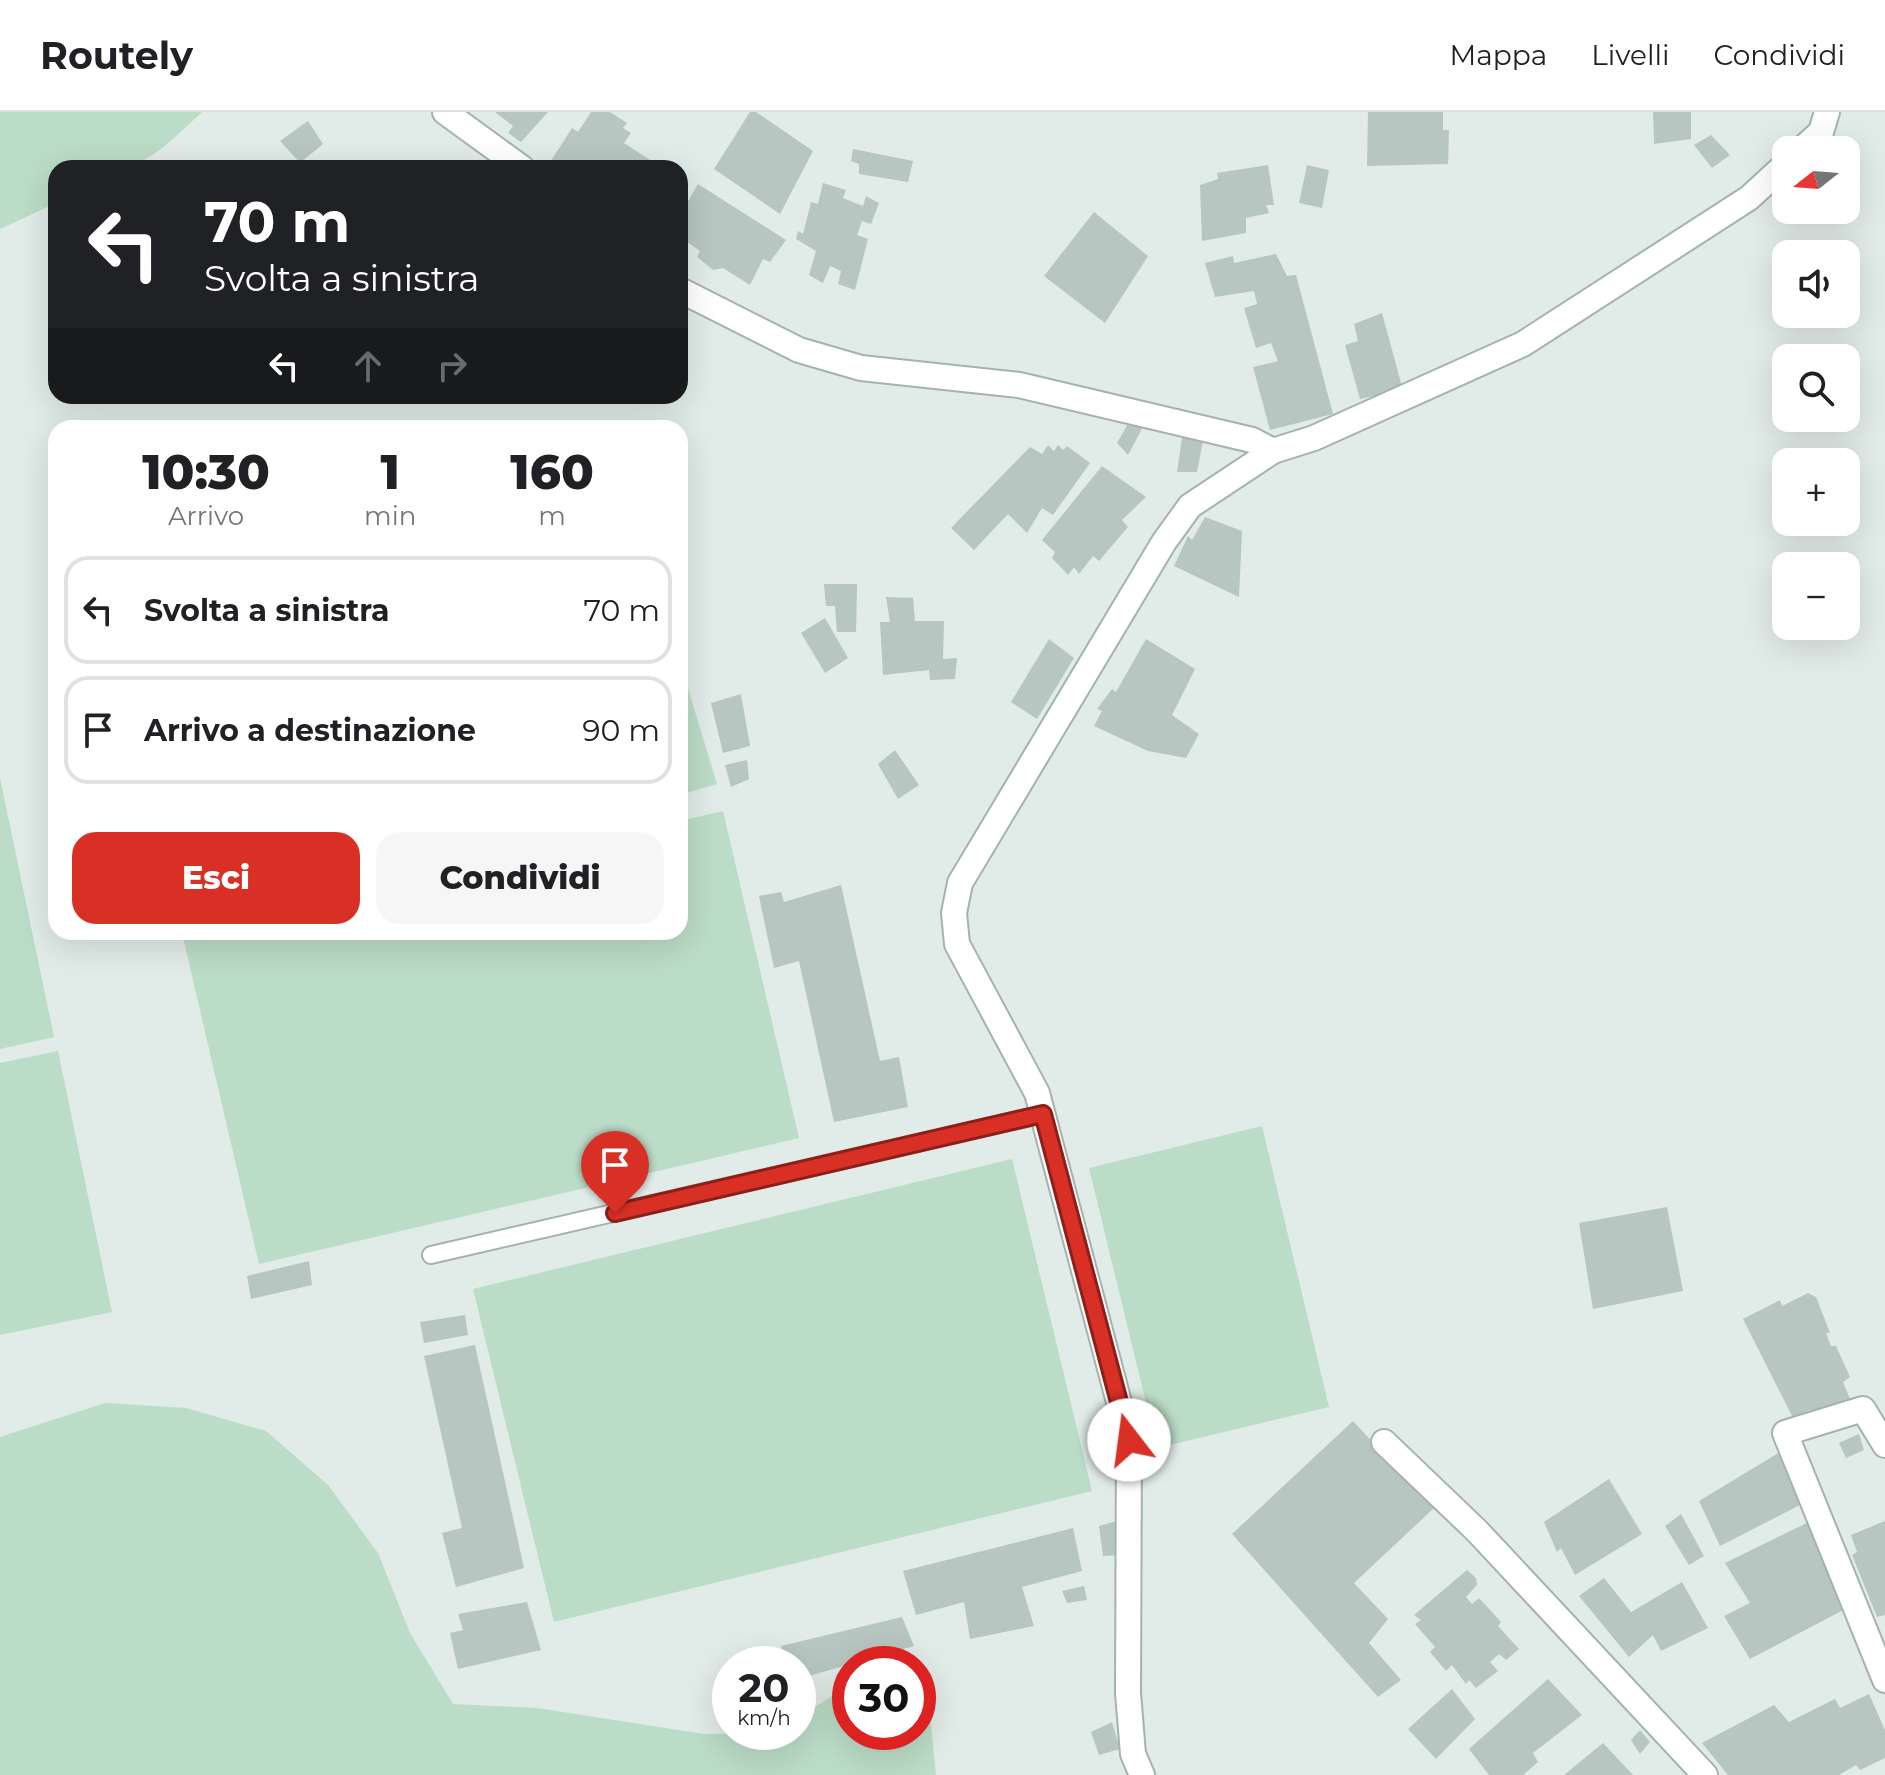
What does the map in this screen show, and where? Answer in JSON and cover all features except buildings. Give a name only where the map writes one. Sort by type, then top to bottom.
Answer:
[{"type":"street","points":[[445,112],[511,160]]},
{"type":"street","points":[[1817,136],[1821,132],[1827,112]]},
{"type":"street","points":[[1142,1775],[1133,1754],[1128,1693],[1129,1440],[1037,1093],[957,944],[954,913],[960,883],[1164,542],[1190,506],[1273,451],[1314,438],[1523,344],[1749,198],[1772,177]]},
{"type":"street","points":[[688,294],[799,350],[861,368],[1019,385],[1252,440],[1273,451]]},
{"type":"street","points":[[1885,1445],[1863,1409],[1785,1433],[1885,1680]]},
{"type":"street","points":[[1384,1442],[1477,1531],[1705,1775]]},
{"type":"lane","points":[[431,1255],[1043,1114]]},
{"type":"green space","points":[[0,112],[202,112],[165,146],[142,160],[48,160],[48,207],[0,229]]},
{"type":"green space","points":[[688,688],[717,784],[688,793]]},
{"type":"green space","points":[[0,778],[54,1037],[0,1049]]},
{"type":"green space","points":[[723,811],[799,1138],[259,1264],[184,940],[688,940],[688,819]]},
{"type":"green space","points":[[58,1051],[112,1312],[0,1335],[0,1063]]},
{"type":"green space","points":[[1262,1126],[1329,1407],[1157,1448],[1089,1168]]},
{"type":"green space","points":[[1012,1159],[1092,1491],[554,1622],[473,1289]]},
{"type":"green space","points":[[105,1403],[186,1408],[266,1431],[328,1485],[378,1553],[410,1633],[453,1704],[537,1708],[712,1734],[712,1750],[816,1750],[816,1706],[832,1696],[832,1750],[934,1750],[936,1775],[0,1775],[0,1437]]},
{"type":"route","points":[[615,1213],[1043,1114],[1129,1440]]}]
